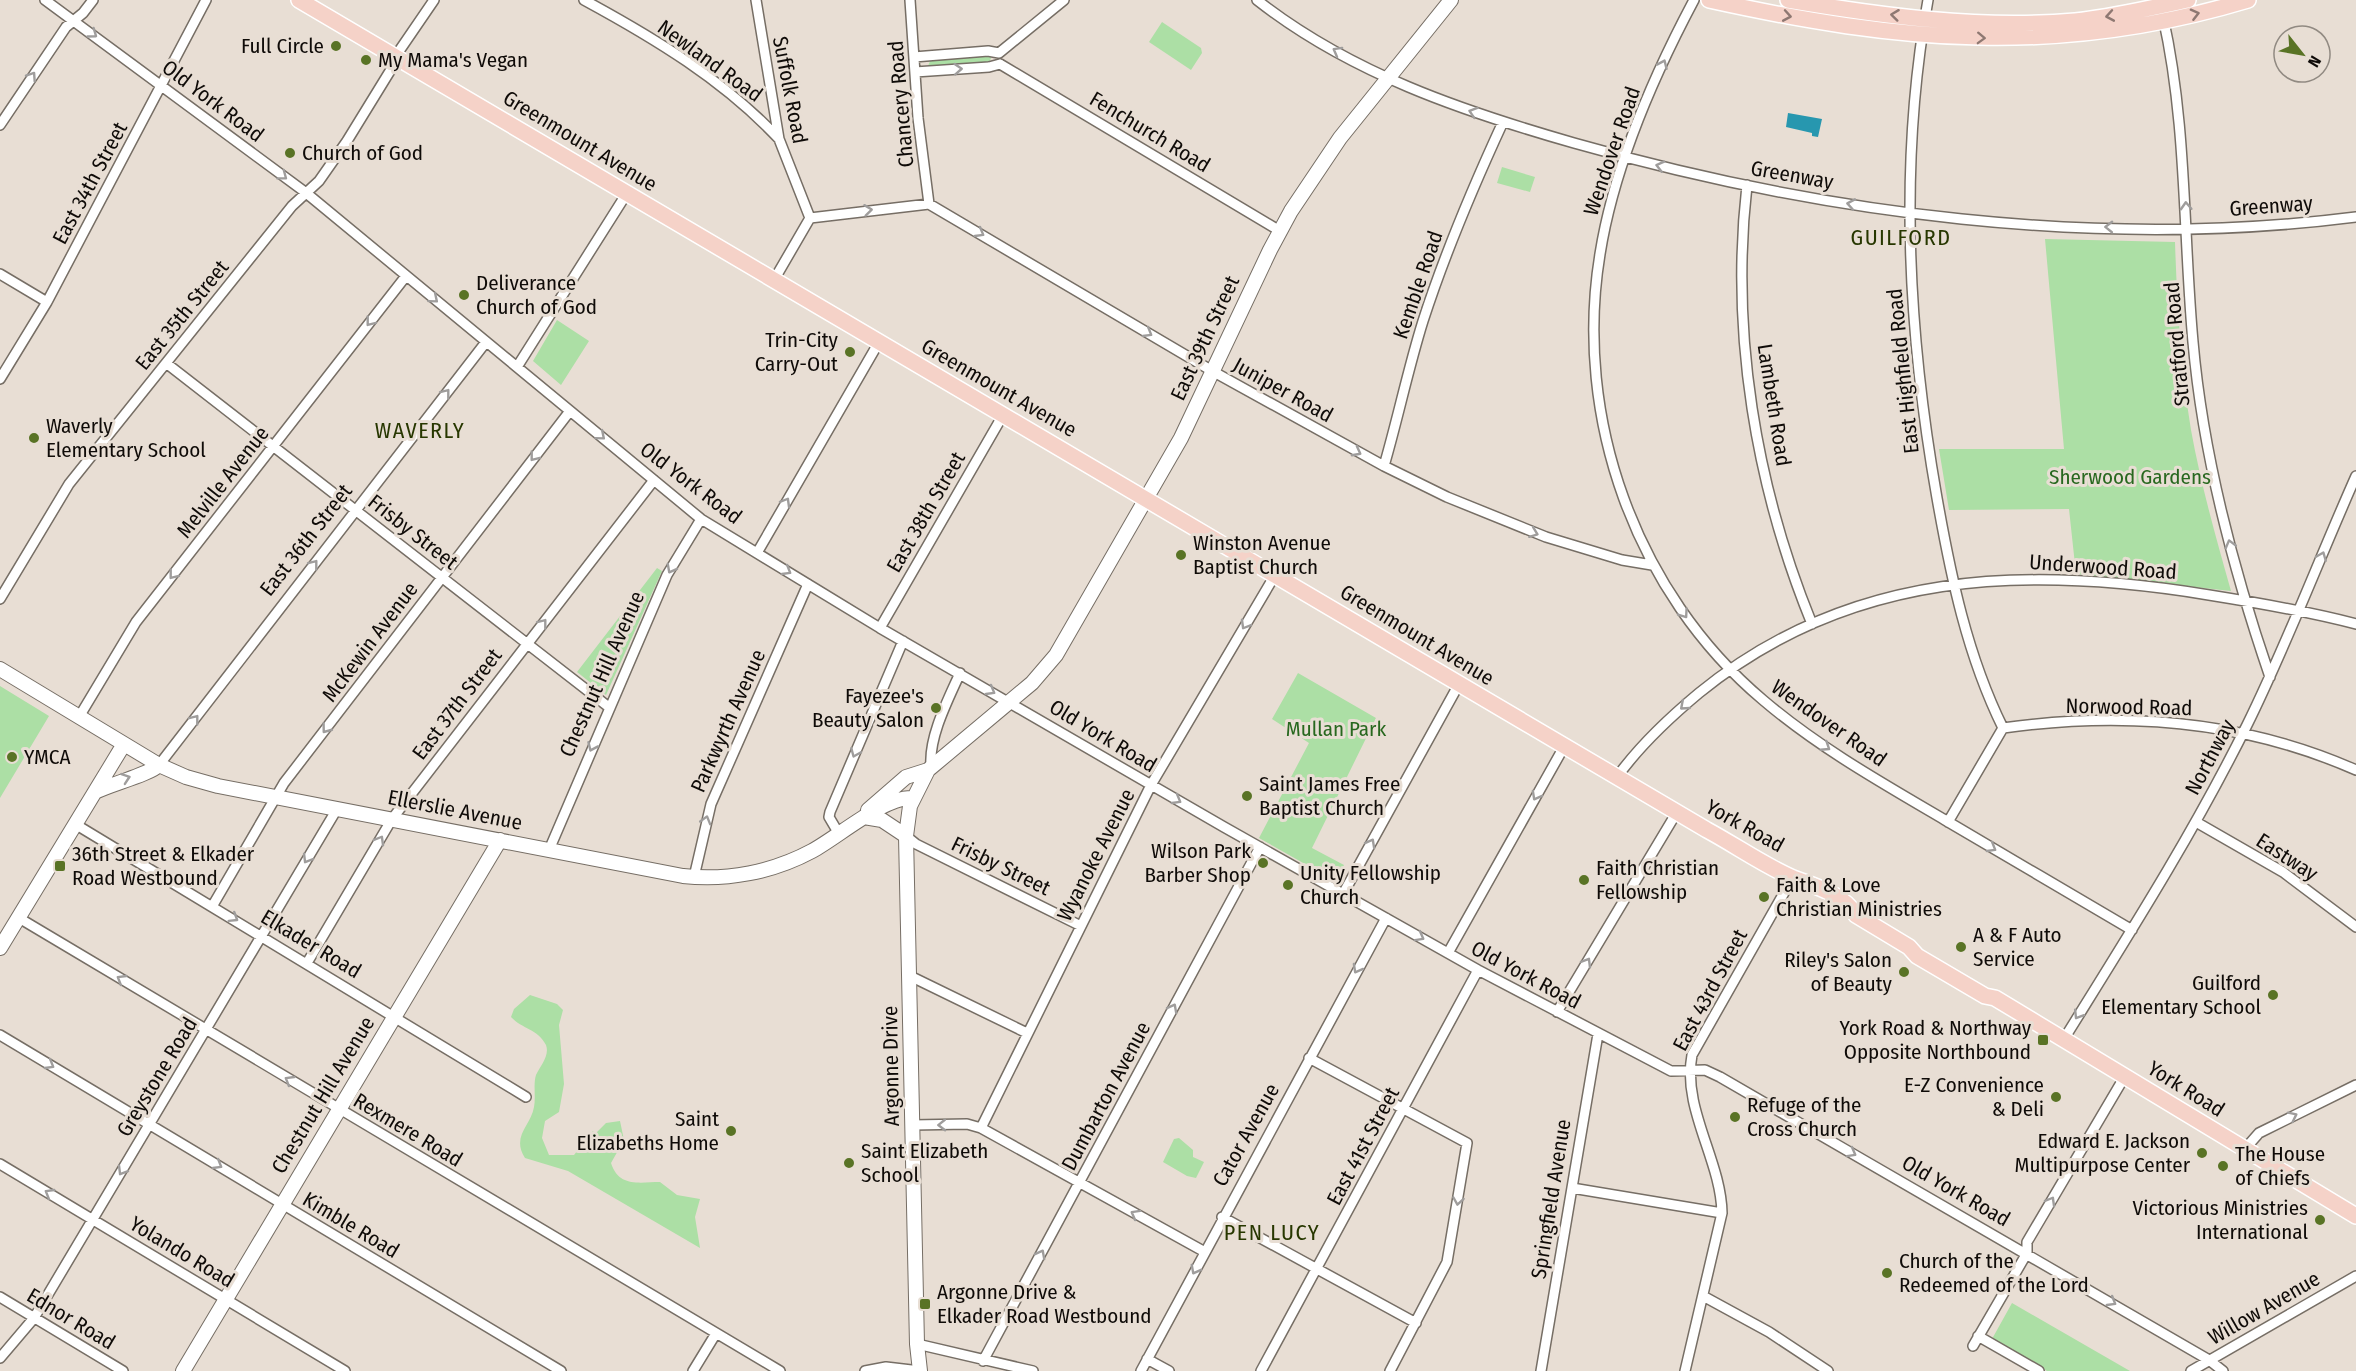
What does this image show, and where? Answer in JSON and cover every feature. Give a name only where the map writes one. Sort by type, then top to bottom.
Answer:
[{"type":"main road","name":"Greenmount Avenue","points":[[299,0],[1677,812]]},
{"type":"main road","points":[[1709,0],[1805,19],[1923,26],[2075,21],[2160,3],[2188,0]]},
{"type":"main road","points":[[1788,0],[2000,39],[2046,38],[2122,30],[2164,22],[2248,0]]},
{"type":"main road","name":"York Road","points":[[1677,812],[1792,877],[1808,892],[1845,915],[1856,915],[1909,947],[1917,956],[1985,996],[1995,998],[2356,1216]]},
{"type":"street","name":"Old York Road","points":[[45,0],[162,84],[305,192],[701,519],[880,628],[1010,701],[1151,786],[1260,848],[1478,970],[1671,1071],[1704,1070],[1720,1077],[2027,1253],[2209,1360],[2223,1371]]},
{"type":"street","points":[[0,125],[61,34],[93,0]]},
{"type":"street","name":"East 34th Street","points":[[0,380],[47,302],[206,0]]},
{"type":"street","name":"East 35th Street","points":[[0,599],[69,484],[305,192],[319,182],[347,141],[407,38],[434,0]]},
{"type":"street","name":"Newland Road","points":[[584,0],[663,46],[724,87],[779,139]]},
{"type":"street","name":"Suffolk Road","points":[[756,0],[779,139],[810,218]]},
{"type":"street","name":"Chancery Road","points":[[910,0],[929,204]]},
{"type":"street","points":[[914,57],[988,51],[999,53],[1064,0]]},
{"type":"street","name":"Greenway","points":[[1257,0],[1308,35],[1389,78],[1442,101],[1503,122],[1625,157],[1747,185],[1909,212],[2022,223],[2187,228],[2297,223],[2356,217]]},
{"type":"street","name":"East 39th Street","points":[[1010,701],[1039,676],[1056,655],[1147,500],[1214,372],[1280,231],[1326,157],[1451,0]]},
{"type":"street","name":"Wendover Road","points":[[1694,0],[1661,67],[1625,157],[1609,208],[1600,255],[1595,306],[1595,360],[1612,459],[1627,506],[1652,565],[1695,630],[1761,699],[1820,743],[1948,822],[2132,930]]},
{"type":"street","name":"East Highfield Road","points":[[1928,0],[1923,26],[1909,212],[1913,312],[1923,409],[1954,584],[1974,659],[2003,728]]},
{"type":"street","name":"Stratford Road","points":[[2160,3],[2179,107],[2193,342],[2205,438],[2245,600],[2270,677]]},
{"type":"street","points":[[915,72],[989,67],[1000,64],[999,53]]},
{"type":"street","name":"Fenchurch Road","points":[[1000,64],[1280,231]]},
{"type":"street","name":"Kemble Road","points":[[1384,466],[1410,365],[1433,292],[1464,209],[1503,122]]},
{"type":"street","name":"Lambeth Road","points":[[1747,185],[1742,237],[1742,297],[1754,420],[1791,568],[1812,624]]},
{"type":"street","points":[[517,367],[627,193]]},
{"type":"street","points":[[774,280],[810,218],[929,204]]},
{"type":"street","name":"Juniper Road","points":[[929,204],[1214,372],[1384,466],[1447,497],[1546,537],[1622,560],[1652,565]]},
{"type":"street","points":[[0,274],[47,302]]},
{"type":"street","name":"Melville Avenue","points":[[79,717],[136,622],[406,276]]},
{"type":"street","name":"East 36th Street","points":[[159,765],[486,342]]},
{"type":"street","points":[[757,553],[879,342]]},
{"type":"street","name":"Frisby Street","points":[[166,363],[610,708]]},
{"type":"street","name":"McKewin Avenue","points":[[213,905],[276,797],[570,411]]},
{"type":"street","name":"East 38th Street","points":[[880,628],[1003,415]]},
{"type":"street","name":"Northway","points":[[2064,1039],[2196,822],[2243,732],[2300,610],[2356,476]]},
{"type":"street","name":"East 37th Street","points":[[307,963],[392,819],[654,480]]},
{"type":"street","name":"Chestnut Hill Avenue","points":[[549,850],[672,565],[701,519]]},
{"type":"street","name":"Wyanoke Avenue","points":[[981,1128],[1151,786],[1275,575]]},
{"type":"street","name":"Underwood Road","points":[[1617,777],[1671,717],[1730,669],[1775,642],[1812,624],[1881,599],[1954,584],[2020,579],[2071,579],[2158,587],[2245,600],[2300,610],[2356,624]]},
{"type":"street","name":"Parkwyrth Avenue","points":[[694,877],[704,826],[714,797],[808,584]]},
{"type":"street","points":[[839,834],[829,817],[830,812],[903,641]]},
{"type":"street","name":"Ellerslie Avenue","points":[[0,669],[159,765],[200,782],[694,877],[727,877],[764,870],[795,859],[898,798],[912,798]]},
{"type":"street","points":[[929,768],[936,735],[960,673]]},
{"type":"street","points":[[1343,894],[1459,684]]},
{"type":"street","points":[[906,836],[882,820],[864,817],[873,804],[906,777],[929,768],[1010,701]]},
{"type":"street","name":"Norwood Road","points":[[2003,728],[2110,721],[2173,723],[2243,732],[2294,745],[2356,770]]},
{"type":"street","points":[[1948,822],[2003,728]]},
{"type":"street","points":[[0,948],[124,744]]},
{"type":"street","points":[[1448,953],[1565,745]]},
{"type":"street","points":[[94,793],[127,778],[152,771],[159,765]]},
{"type":"street","name":"Argonne Drive","points":[[920,1371],[917,1344],[906,836],[912,798],[929,768]]},
{"type":"street","name":"Greystone Road","points":[[0,1358],[34,1318],[337,809]]},
{"type":"street","points":[[1557,1012],[1677,812]]},
{"type":"street","name":"Eastway","points":[[2196,822],[2283,872],[2356,927]]},
{"type":"street","name":"Elkader Road","points":[[75,824],[213,905],[526,1097]]},
{"type":"street","name":"Frisby Street","points":[[906,836],[916,844],[1081,926]]},
{"type":"street","name":"Chestnut Hill Avenue","points":[[183,1371],[500,840]]},
{"type":"street","name":"Dumbarton Avenue","points":[[983,1361],[1260,848]]},
{"type":"street","name":"East 43rd Street","points":[[1685,1371],[1722,1213],[1722,1197],[1689,1071],[1692,1055],[1792,877]]},
{"type":"street","name":"Rexmere Road","points":[[19,918],[715,1335],[780,1371]]},
{"type":"street","name":"Cator Avenue","points":[[1141,1371],[1222,1217],[1386,918]]},
{"type":"street","name":"East 41st Street","points":[[1261,1371],[1478,970]]},
{"type":"street","points":[[910,976],[1027,1033]]},
{"type":"street","name":"Springfield Avenue","points":[[1541,1371],[1598,1034]]},
{"type":"street","name":"Kimble Road","points":[[0,1035],[561,1371]]},
{"type":"street","points":[[1309,1058],[1467,1143],[1447,1262],[1390,1371]]},
{"type":"street","points":[[1973,1346],[2027,1253],[2027,1242],[2125,1076]]},
{"type":"street","points":[[2244,1150],[2259,1133],[2356,1085]]},
{"type":"street","points":[[913,1125],[967,1124],[981,1128],[1205,1252]]},
{"type":"street","name":"Yolando Road","points":[[0,1164],[345,1371]]},
{"type":"street","points":[[1572,1188],[1722,1213]]},
{"type":"street","points":[[1222,1217],[1416,1323]]},
{"type":"street","name":"Willow Avenue","points":[[2191,1371],[2356,1276]]},
{"type":"street","points":[[1702,1296],[1749,1320],[1828,1371]]},
{"type":"street","name":"Ednor Road","points":[[0,1297],[123,1371]]},
{"type":"street","points":[[693,1371],[715,1335]]},
{"type":"street","points":[[1978,1336],[2039,1371]]},
{"type":"street","points":[[917,1344],[1033,1371]]},
{"type":"street","points":[[1147,1359],[1169,1371]]},
{"type":"street","points":[[865,1371],[886,1367],[920,1371]]},
{"type":"green space","points":[[1162,22],[1201,48],[1202,53],[1191,70],[1149,42]]},
{"type":"green space","points":[[989,55],[991,58],[989,63],[928,66],[931,59]]},
{"type":"green space","points":[[1502,167],[1535,177],[1530,192],[1497,183]]},
{"type":"green space","name":"Sherwood Gardens","points":[[2045,239],[2175,242],[2180,336],[2191,430],[2204,491],[2231,591],[2076,574],[2069,509],[1949,510],[1939,449],[2064,449]]},
{"type":"green space","points":[[557,320],[589,341],[561,385],[533,361]]},
{"type":"green space","points":[[657,568],[662,571],[606,695],[577,672]]},
{"type":"green space","name":"Mullan Park","points":[[1298,673],[1376,718],[1312,848],[1344,865],[1335,881],[1259,838],[1309,743],[1272,719]]},
{"type":"green space","name":"YMCA","points":[[0,686],[49,716],[0,798]]},
{"type":"green space","points":[[530,995],[557,1004],[563,1010],[559,1025],[564,1084],[559,1112],[545,1121],[542,1138],[549,1155],[574,1155],[593,1131],[595,1134],[606,1123],[620,1121],[624,1140],[611,1163],[615,1171],[619,1177],[631,1182],[660,1182],[677,1195],[700,1199],[695,1217],[700,1248],[568,1171],[525,1158],[521,1150],[521,1137],[532,1114],[535,1103],[535,1079],[546,1057],[547,1049],[539,1036],[511,1017],[514,1009]]},
{"type":"green space","points":[[1179,1138],[1193,1150],[1193,1157],[1204,1162],[1196,1178],[1187,1176],[1163,1162],[1174,1139]]},
{"type":"green space","points":[[2012,1303],[2130,1371],[2047,1371],[1992,1339]]},
{"type":"water","points":[[1788,113],[1822,119],[1818,137],[1812,136],[1812,133],[1786,127]]},
{"type":"place","name":"Full Circle","points":[[336,46]]},
{"type":"place","name":"My Mama's Vegan","points":[[366,60]]},
{"type":"place","name":"Church of God","points":[[290,153]]},
{"type":"place","name":"Deliverance Church of God","points":[[464,295]]},
{"type":"place","name":"Trin-City Carry-Out","points":[[850,352]]},
{"type":"place","name":"Waverly Elementary School","points":[[34,438]]},
{"type":"place","name":"Winston Avenue Baptist Church","points":[[1181,555]]},
{"type":"place","name":"Fayezee's Beauty Salon","points":[[936,708]]},
{"type":"place","name":"YMCA","points":[[12,757]]},
{"type":"place","name":"Saint James Free Baptist Church","points":[[1247,796]]},
{"type":"place","name":"Wilson Park Barber Shop","points":[[1263,863]]},
{"type":"place","name":"36th Street & Elkader Road Westbound","points":[[60,866]]},
{"type":"place","name":"Faith Christian Fellowship","points":[[1584,880]]},
{"type":"place","name":"Unity Fellowship Church","points":[[1288,885]]},
{"type":"place","name":"Faith & Love Christian Ministries","points":[[1764,897]]},
{"type":"place","name":"A & F Auto Service","points":[[1961,947]]},
{"type":"place","name":"Riley's Salon of Beauty","points":[[1904,972]]},
{"type":"place","name":"Guilford Elementary School","points":[[2273,995]]},
{"type":"place","name":"York Road & Northway Opposite Northbound","points":[[2043,1040]]},
{"type":"place","name":"E-Z Convenience & Deli","points":[[2056,1097]]},
{"type":"place","name":"Refuge of the Cross Church","points":[[1735,1117]]},
{"type":"place","name":"Saint Elizabeths Home","points":[[731,1131]]},
{"type":"place","name":"Edward E. Jackson Multipurpose Center","points":[[2202,1153]]},
{"type":"place","name":"Saint Elizabeth School","points":[[849,1163]]},
{"type":"place","name":"The House of Chiefs","points":[[2223,1166]]},
{"type":"place","name":"Victorious Ministries International","points":[[2320,1220]]},
{"type":"place","name":"Church of the Redeemed of the Lord","points":[[1887,1273]]},
{"type":"place","name":"Argonne Drive & Elkader Road Westbound","points":[[925,1304]]},
{"type":"district","name":"GUILFORD","points":[[1901,237]]},
{"type":"district","name":"WAVERLY","points":[[420,430]]},
{"type":"district","name":"PEN LUCY","points":[[1272,1232]]}]
